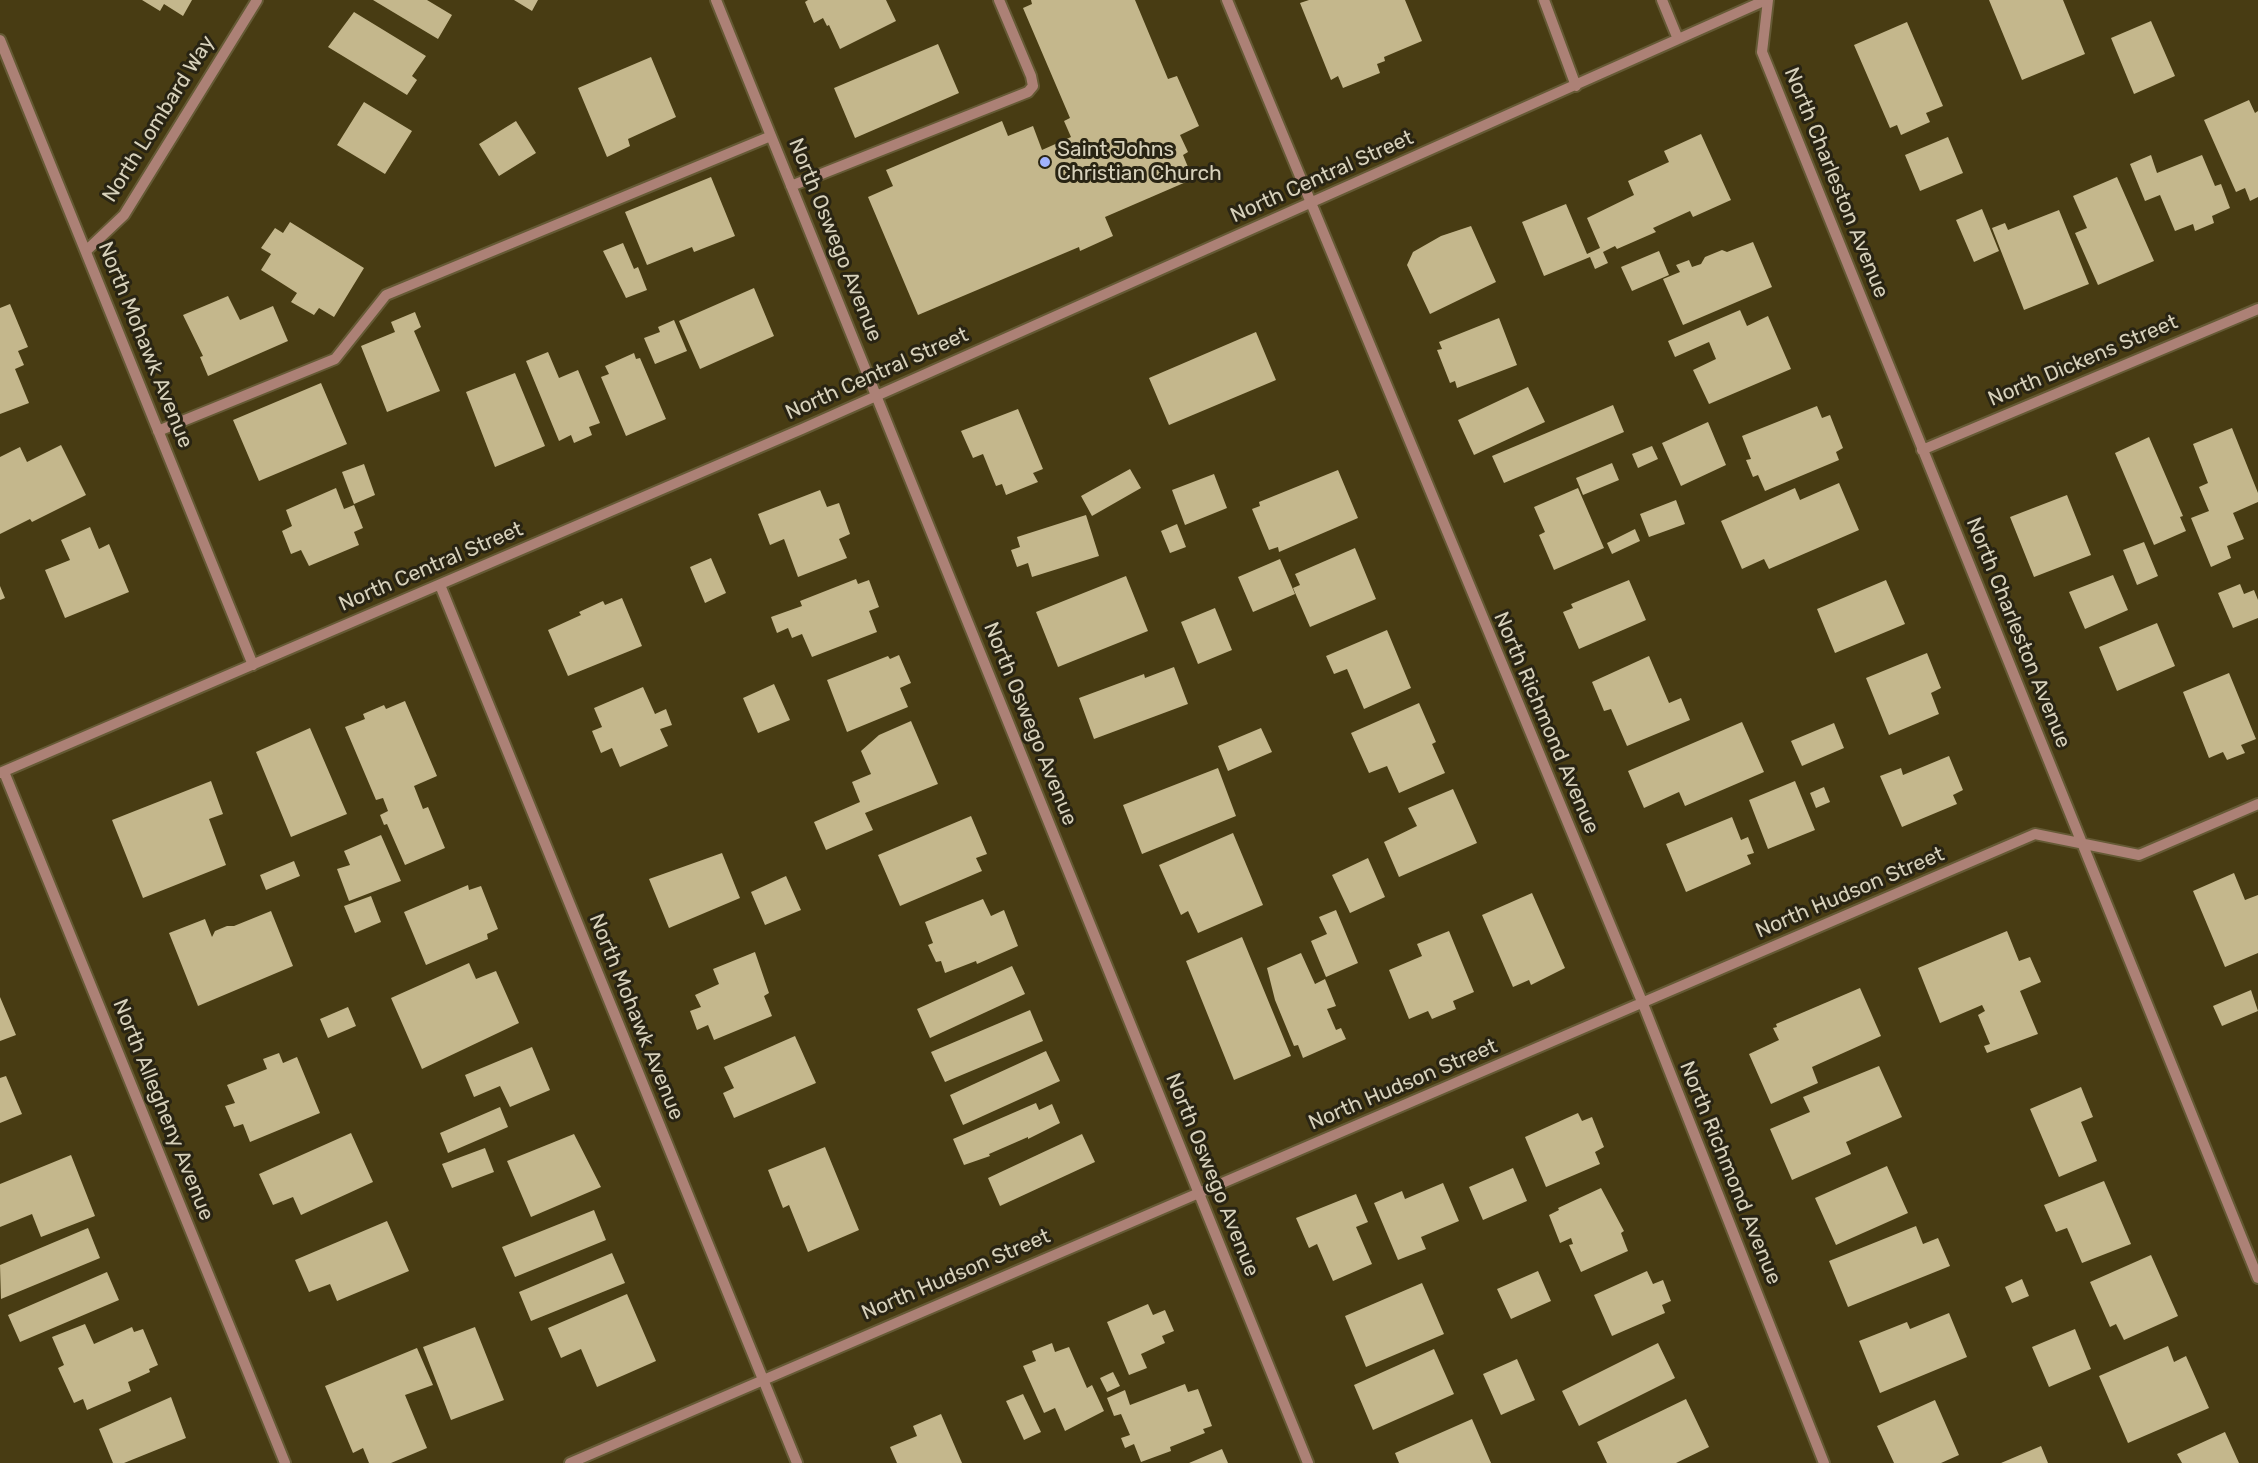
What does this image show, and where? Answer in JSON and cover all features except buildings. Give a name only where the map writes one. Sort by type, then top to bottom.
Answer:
[{"type":"street","name":"North Lombard Way","points":[[86,251],[124,215],[257,0]]},
{"type":"street","name":"North Oswego Avenue","points":[[716,0],[1308,1463]]},
{"type":"street","points":[[791,186],[1028,92],[1033,86],[1031,76],[999,0]]},
{"type":"street","name":"North Richmond Avenue","points":[[1227,0],[1309,204],[1643,1004],[1824,1463]]},
{"type":"street","points":[[1544,0],[1576,86]]},
{"type":"street","points":[[1662,0],[1678,39]]},
{"type":"street","name":"North Central Street","points":[[2,772],[877,396],[1767,0]]},
{"type":"street","name":"North Charleston Avenue","points":[[1767,0],[1762,52],[2258,1278]]},
{"type":"street","name":"North Mohawk Avenue","points":[[0,40],[254,665]]},
{"type":"street","points":[[158,431],[335,359],[386,296],[771,136]]},
{"type":"street","name":"North Dickens Street","points":[[1922,450],[2258,309]]},
{"type":"street","name":"North Mohawk Avenue","points":[[440,585],[797,1463]]},
{"type":"street","name":"North Allegheny Avenue","points":[[2,772],[285,1463]]},
{"type":"street","name":"North Hudson Street","points":[[570,1463],[718,1402],[763,1379],[1643,1004],[2035,834],[2139,855],[2258,804]]},
{"type":"place","name":"Saint Johns Christian Church","points":[[1045,162]]}]
